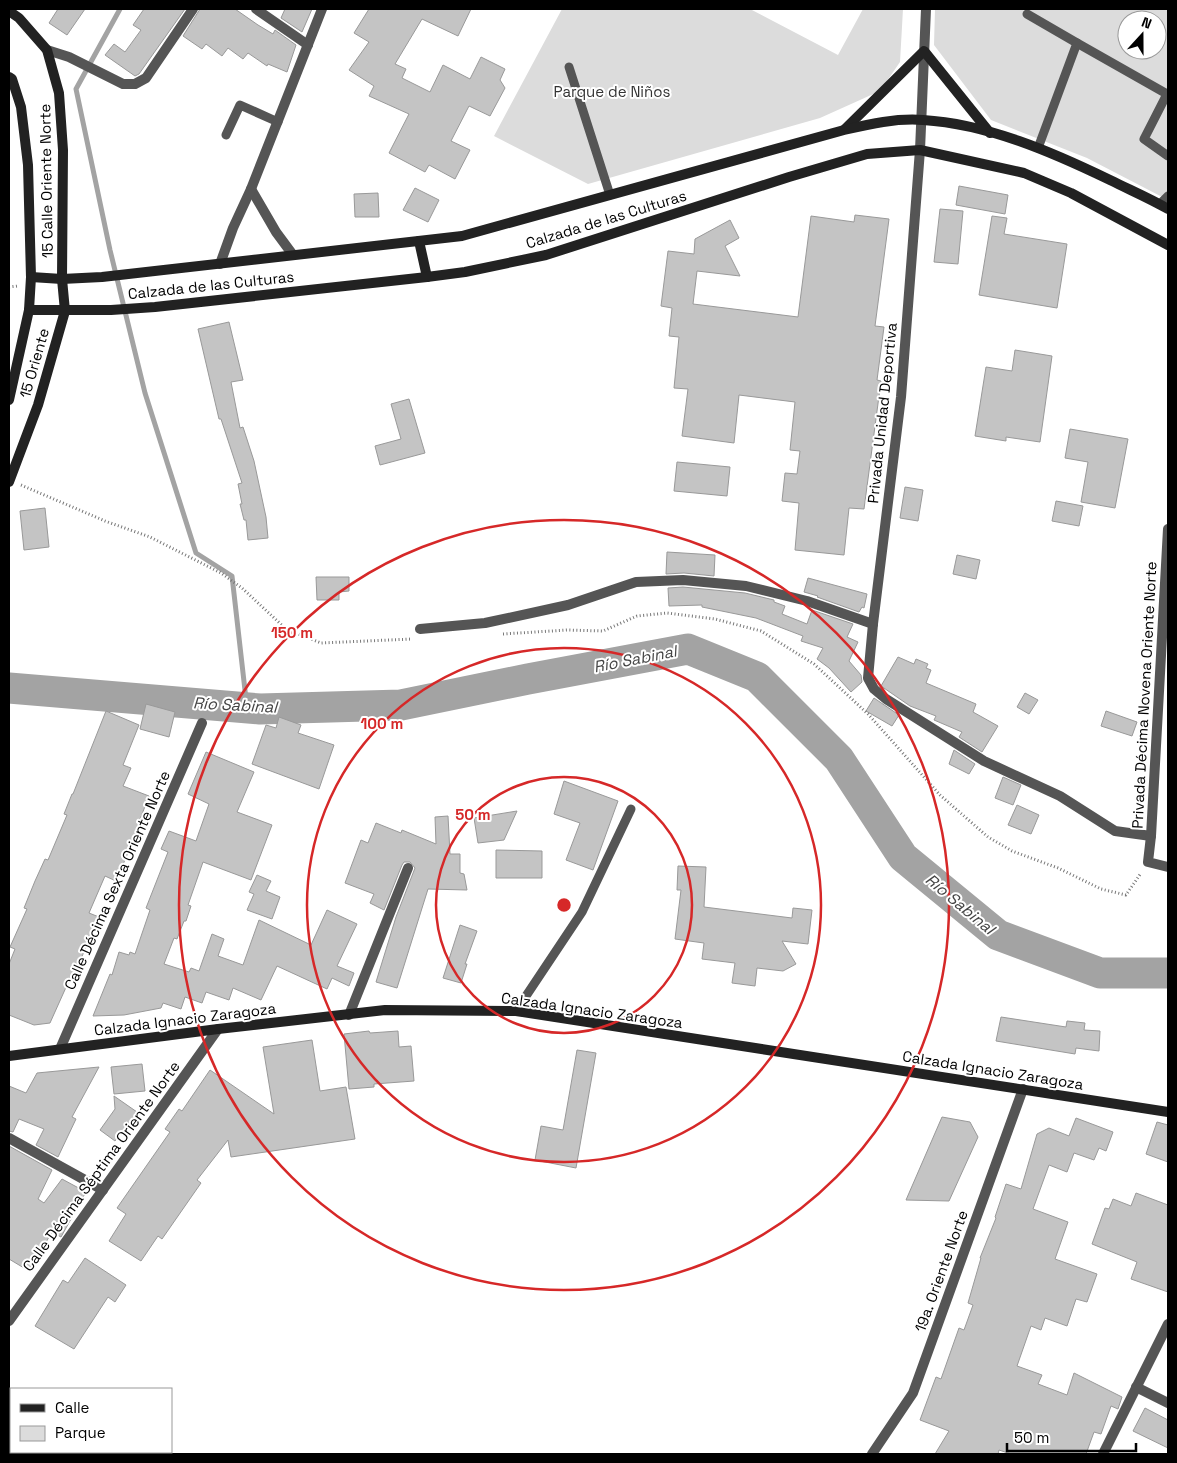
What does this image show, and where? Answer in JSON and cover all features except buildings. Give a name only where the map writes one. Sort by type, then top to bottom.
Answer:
[{"type":"main road","name":"15 Calle Oriente Norte","points":[[9,11],[19,18],[47,50],[59,93],[63,150],[62,278]]},
{"type":"main road","points":[[844,130],[924,51],[990,133]]},
{"type":"main road","name":"15 Calle Oriente Norte","points":[[9,77],[12,80],[21,108],[28,165],[31,277]]},
{"type":"main road","name":"Calzada de las Culturas","points":[[31,277],[102,277],[462,236],[844,130],[887,120],[948,122],[990,133],[1064,158],[1164,206]]},
{"type":"main road","name":"Calzada de las Culturas","points":[[29,310],[111,310],[155,307],[465,272],[546,255],[867,154],[920,150],[1024,173],[1071,193],[1168,245]]},
{"type":"main road","points":[[419,241],[427,277]]},
{"type":"main road","name":"15 Oriente","points":[[9,400],[29,310],[31,277]]},
{"type":"main road","name":"15 Oriente","points":[[9,481],[38,406],[65,311],[62,278]]},
{"type":"main road","name":"Calzada Ignacio Zaragoza","points":[[9,1056],[385,1010],[516,1011],[1168,1112]]},
{"type":"street","points":[[47,50],[69,57],[123,84],[135,84],[146,78],[193,9]]},
{"type":"street","points":[[256,9],[308,44]]},
{"type":"street","points":[[220,264],[322,9]]},
{"type":"street","name":"Privada Unidad Deportiva","points":[[926,9],[920,150],[901,397],[868,678],[874,689],[886,699],[984,761],[1060,796],[1115,831],[1151,836]]},
{"type":"street","points":[[251,189],[276,232],[293,255]]},
{"type":"street","name":"Privada Décima Novena Oriente Norte","points":[[1148,862],[1168,529]]},
{"type":"street","points":[[421,634],[485,623],[568,605],[636,582],[683,580],[746,586],[807,601],[873,624]]},
{"type":"street","name":"Calle Décima Sexta Oriente Norte","points":[[60,1049],[202,723]]},
{"type":"street","points":[[1148,862],[1168,867]]},
{"type":"street","points":[[349,1015],[408,868]]},
{"type":"street","name":"Calle Décima Séptima Oriente Norte","points":[[9,1321],[218,1029]]},
{"type":"street","name":"19a. Oriente Norte","points":[[872,1454],[913,1393],[1023,1089]]},
{"type":"street","points":[[9,1138],[103,1190]]},
{"type":"street","points":[[1103,1454],[1168,1324]]},
{"type":"street","points":[[1136,1387],[1168,1403]]},
{"type":"lane","points":[[1027,14],[1168,94],[1144,140],[1168,156]]},
{"type":"lane","points":[[1038,148],[1077,43]]},
{"type":"lane","points":[[569,67],[610,195]]},
{"type":"lane","points":[[226,136],[240,105],[278,122]]},
{"type":"lane","points":[[1164,206],[1168,196]]},
{"type":"lane","points":[[516,1011],[582,912],[631,809]]},
{"type":"path","points":[[9,481],[105,521],[150,537],[221,573],[242,588],[286,629],[321,643],[421,634]]},
{"type":"path","points":[[499,634],[567,630],[603,631],[636,616],[667,614],[715,619],[761,631],[814,664],[868,714],[940,794],[988,837],[1012,851],[1058,868],[1101,889],[1126,895],[1148,862]]},
{"type":"green space","name":"Parque de Niños","points":[[562,9],[750,9],[838,55],[863,9],[903,9],[900,62],[880,91],[820,118],[588,184],[494,136]]},
{"type":"green space","points":[[935,9],[1168,9],[1168,200],[1087,158],[991,120],[934,45]]},
{"type":"waterway","points":[[120,9],[76,89],[110,250],[145,393],[196,553],[232,576],[247,708]]},
{"type":"waterway","name":"Río Sabinal","points":[[9,688],[260,709],[401,705],[688,649],[757,677],[839,759],[903,857],[998,935],[1100,973],[1168,973]]}]
